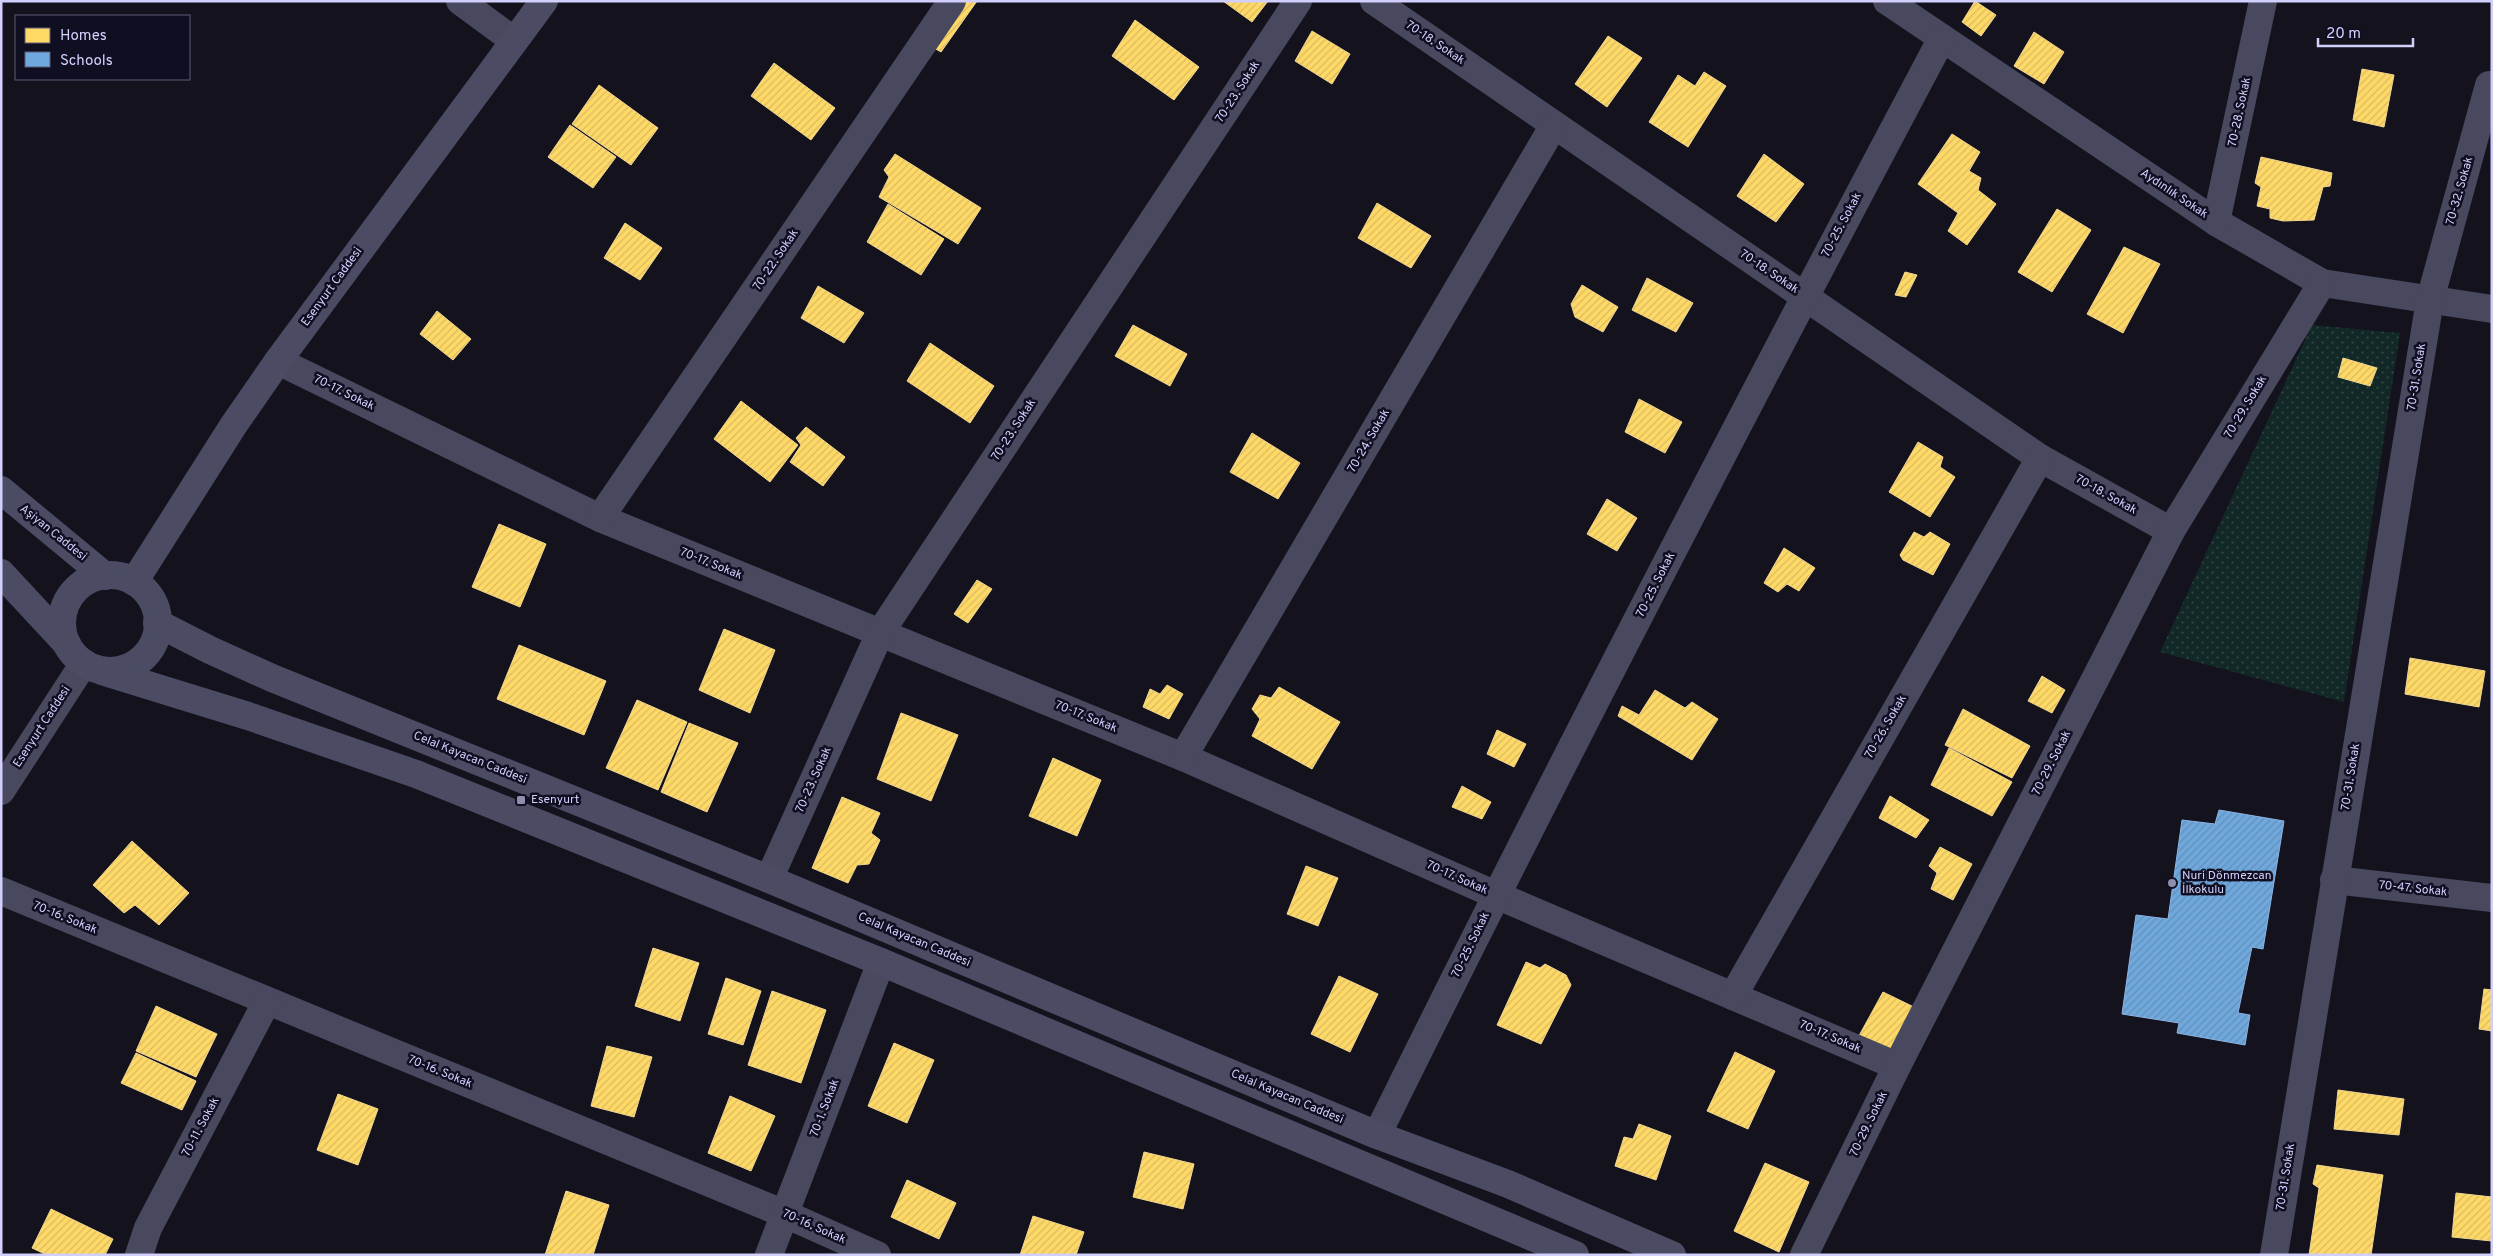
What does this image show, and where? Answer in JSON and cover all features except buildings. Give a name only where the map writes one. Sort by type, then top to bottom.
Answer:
[{"type":"street","points":[[460,1],[513,40]]},
{"type":"street","name":"Esenyurt Caddesi","points":[[134,582],[233,426],[278,360],[513,40],[544,1]]},
{"type":"street","name":"70-22. Sokak","points":[[600,518],[952,1]]},
{"type":"street","name":"70-23. Sokak","points":[[769,879],[880,633],[1298,1]]},
{"type":"street","name":"70-18. Sokak","points":[[1374,1],[2040,458],[2171,531]]},
{"type":"street","name":"Aydınlık Sokak","points":[[1887,1],[2216,222],[2322,283],[2492,309]]},
{"type":"street","name":"70-28. Sokak","points":[[2216,222],[2263,1]]},
{"type":"street","name":"70-25. Sokak","points":[[1376,1135],[1496,895],[1805,296],[1942,38]]},
{"type":"street","name":"70-32. Sokak","points":[[2430,300],[2489,85],[2492,85]]},
{"type":"street","name":"70-24. Sokak","points":[[1183,757],[1554,125]]},
{"type":"street","name":"70-29. Sokak","points":[[1804,1255],[1897,1066],[2171,531],[2322,283]]},
{"type":"street","name":"70-31. Sokak","points":[[2274,1255],[2430,300]]},
{"type":"street","name":"70-17. Sokak","points":[[278,360],[600,518],[1183,757],[1496,895],[1897,1066]]},
{"type":"street","name":"70-26. Sokak","points":[[1732,996],[2040,458]]},
{"type":"street","name":"Aşiyan Caddesi","points":[[1,490],[105,576]]},
{"type":"street","points":[[1,573],[84,659],[114,671],[136,663],[152,646],[156,634],[156,610],[150,599],[134,582],[120,577],[105,576],[90,579],[77,588],[68,600],[62,614],[62,630],[84,659],[248,716],[416,774],[881,962],[1575,1255]]},
{"type":"street","name":"Celal Kayacan Caddesi","points":[[157,623],[272,678],[769,879],[1376,1135],[1508,1184],[1672,1255]]},
{"type":"street","name":"Esenyurt Caddesi","points":[[1,790],[84,659]]},
{"type":"street","name":"70-47. Sokak","points":[[2334,880],[2492,898]]},
{"type":"street","name":"70-16. Sokak","points":[[1,891],[785,1214],[877,1255]]},
{"type":"street","name":"70-1. Sokak","points":[[769,1255],[881,962]]},
{"type":"street","name":"70-11. Sokak","points":[[139,1255],[148,1228],[267,1001]]},
{"type":"green space","points":[[2312,325],[2400,333],[2344,702],[2160,652]]},
{"type":"place","name":"Esenyurt","points":[[521,800]]},
{"type":"place","name":"Nuri Dönmezcan İlkokulu","points":[[2172,883]]}]
